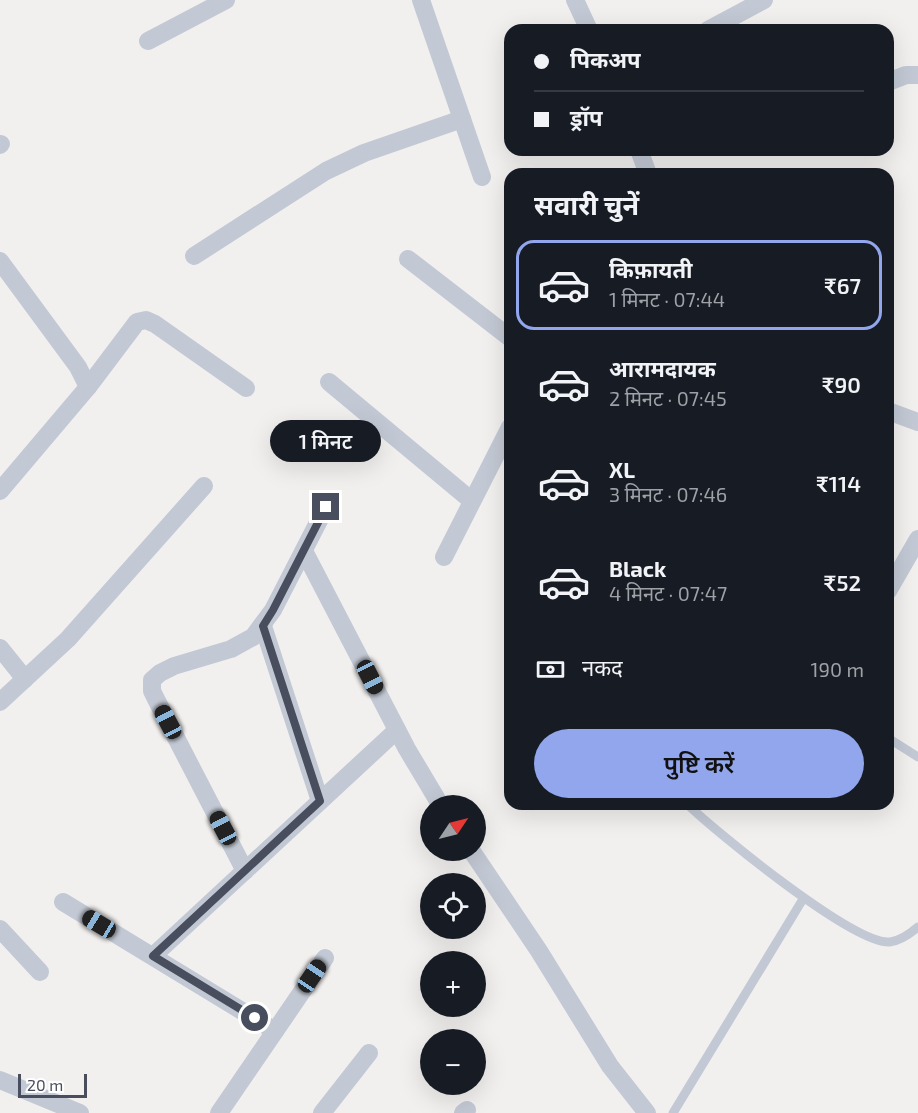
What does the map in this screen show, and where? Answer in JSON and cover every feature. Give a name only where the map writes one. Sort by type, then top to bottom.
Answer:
[{"type":"street","points":[[148,41],[226,0]]},
{"type":"street","points":[[421,0],[482,177]]},
{"type":"street","points":[[575,0],[587,24]]},
{"type":"street","points":[[719,24],[764,0]]},
{"type":"street","points":[[894,80],[906,75],[918,75]]},
{"type":"street","points":[[194,256],[326,171],[364,153],[462,119]]},
{"type":"street","points":[[408,259],[504,333]]},
{"type":"street","points":[[0,261],[78,367],[88,387]]},
{"type":"street","points":[[0,491],[88,387],[138,322],[146,320],[155,324],[246,388]]},
{"type":"street","points":[[329,382],[472,501]]},
{"type":"street","points":[[894,413],[918,422]]},
{"type":"street","points":[[444,557],[504,439]]},
{"type":"street","points":[[0,702],[68,639],[204,486]]},
{"type":"street","points":[[245,871],[152,691],[152,680],[174,666],[231,649],[253,637],[273,610],[326,507]]},
{"type":"street","points":[[894,581],[918,539]]},
{"type":"street","points":[[304,551],[397,730],[434,795]]},
{"type":"street","points":[[263,626],[320,801]]},
{"type":"street","points":[[0,648],[25,679]]},
{"type":"street","points":[[153,956],[397,730]]},
{"type":"street","points":[[478,861],[539,951],[604,1057],[647,1113]]},
{"type":"street","points":[[63,902],[275,1030]]},
{"type":"street","points":[[0,929],[40,972]]},
{"type":"street","points":[[219,1113],[325,958]]},
{"type":"street","points":[[322,1113],[369,1053]]},
{"type":"street","points":[[0,1080],[80,1113]]},
{"type":"lane","points":[[894,742],[918,757]]},
{"type":"lane","points":[[694,810],[803,899],[877,940],[891,942],[904,937],[918,927]]},
{"type":"lane","points":[[672,1113],[803,899]]},
{"type":"route","points":[[255,1018],[153,956],[320,801],[263,626],[326,507]]}]
